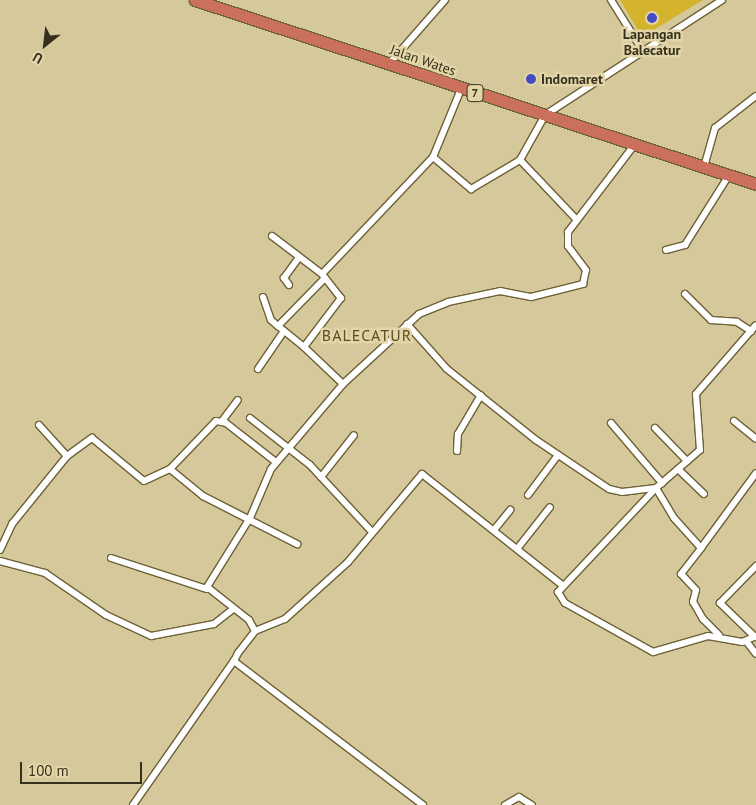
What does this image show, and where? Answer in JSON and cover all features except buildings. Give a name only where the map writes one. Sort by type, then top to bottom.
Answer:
[{"type":"highway","name":"Jalan Wates","points":[[195,0],[461,89],[756,184]]},
{"type":"street","points":[[389,64],[445,0]]},
{"type":"street","points":[[611,0],[643,51]]},
{"type":"street","points":[[433,157],[471,189],[520,160],[545,115],[722,0]]},
{"type":"street","points":[[278,326],[433,157],[461,89]]},
{"type":"street","points":[[704,167],[715,128],[756,96]]},
{"type":"street","points":[[207,590],[208,581],[250,518],[276,462],[291,449],[343,384],[407,324],[433,307],[465,298],[506,290],[531,297],[579,287],[586,270],[566,239],[577,220],[635,144]]},
{"type":"street","points":[[520,160],[577,220]]},
{"type":"street","points":[[666,250],[684,245],[729,175]]},
{"type":"street","points":[[272,236],[324,276],[341,300],[304,347]]},
{"type":"street","points":[[289,285],[284,278],[299,256]]},
{"type":"street","points":[[685,294],[711,320],[737,322],[751,331]]},
{"type":"street","points":[[263,297],[271,320],[304,347],[343,384]]},
{"type":"street","points":[[407,324],[447,369],[558,455],[616,492],[656,488]]},
{"type":"street","points":[[756,325],[696,394],[702,446],[678,470],[656,488],[561,584],[558,592],[565,603],[653,652],[719,635],[746,641],[756,636],[720,603],[756,566]]},
{"type":"street","points":[[258,368],[284,332]]},
{"type":"street","points":[[457,450],[458,434],[481,395]]},
{"type":"street","points":[[0,550],[19,515],[67,456],[92,438],[144,481],[170,469],[211,425],[222,421],[238,400]]},
{"type":"street","points":[[250,418],[291,449],[321,477],[372,532]]},
{"type":"street","points":[[222,421],[276,462]]},
{"type":"street","points":[[734,421],[756,440]]},
{"type":"street","points":[[611,423],[662,483]]},
{"type":"street","points":[[39,425],[67,456]]},
{"type":"street","points":[[655,428],[687,461]]},
{"type":"street","points":[[321,477],[354,435]]},
{"type":"street","points":[[528,495],[558,455]]},
{"type":"street","points":[[170,469],[203,496],[250,518],[297,544]]},
{"type":"street","points":[[678,470],[704,494]]},
{"type":"street","points":[[133,805],[255,632],[285,619],[348,562],[419,474],[425,473],[561,584]]},
{"type":"street","points":[[719,635],[703,619],[693,602],[696,590],[681,574],[756,473]]},
{"type":"street","points":[[656,488],[674,518],[702,548]]},
{"type":"street","points":[[517,549],[550,507]]},
{"type":"street","points":[[494,530],[510,510]]},
{"type":"street","points":[[111,558],[207,590],[233,609],[255,632]]},
{"type":"street","points":[[0,561],[45,573],[106,615],[151,636],[208,626],[233,609]]},
{"type":"street","points":[[746,641],[756,654]]},
{"type":"street","points":[[234,661],[423,805]]},
{"type":"street","points":[[505,805],[519,797],[532,805]]},
{"type":"shaded area","name":"Lapangan Balecatur","points":[[620,0],[703,0],[642,37]]},
{"type":"place","name":"Lapangan Balecatur","points":[[652,18]]},
{"type":"place","name":"Indomaret","points":[[531,79]]},
{"type":"district","name":"BALECATUR","points":[[367,335]]}]
